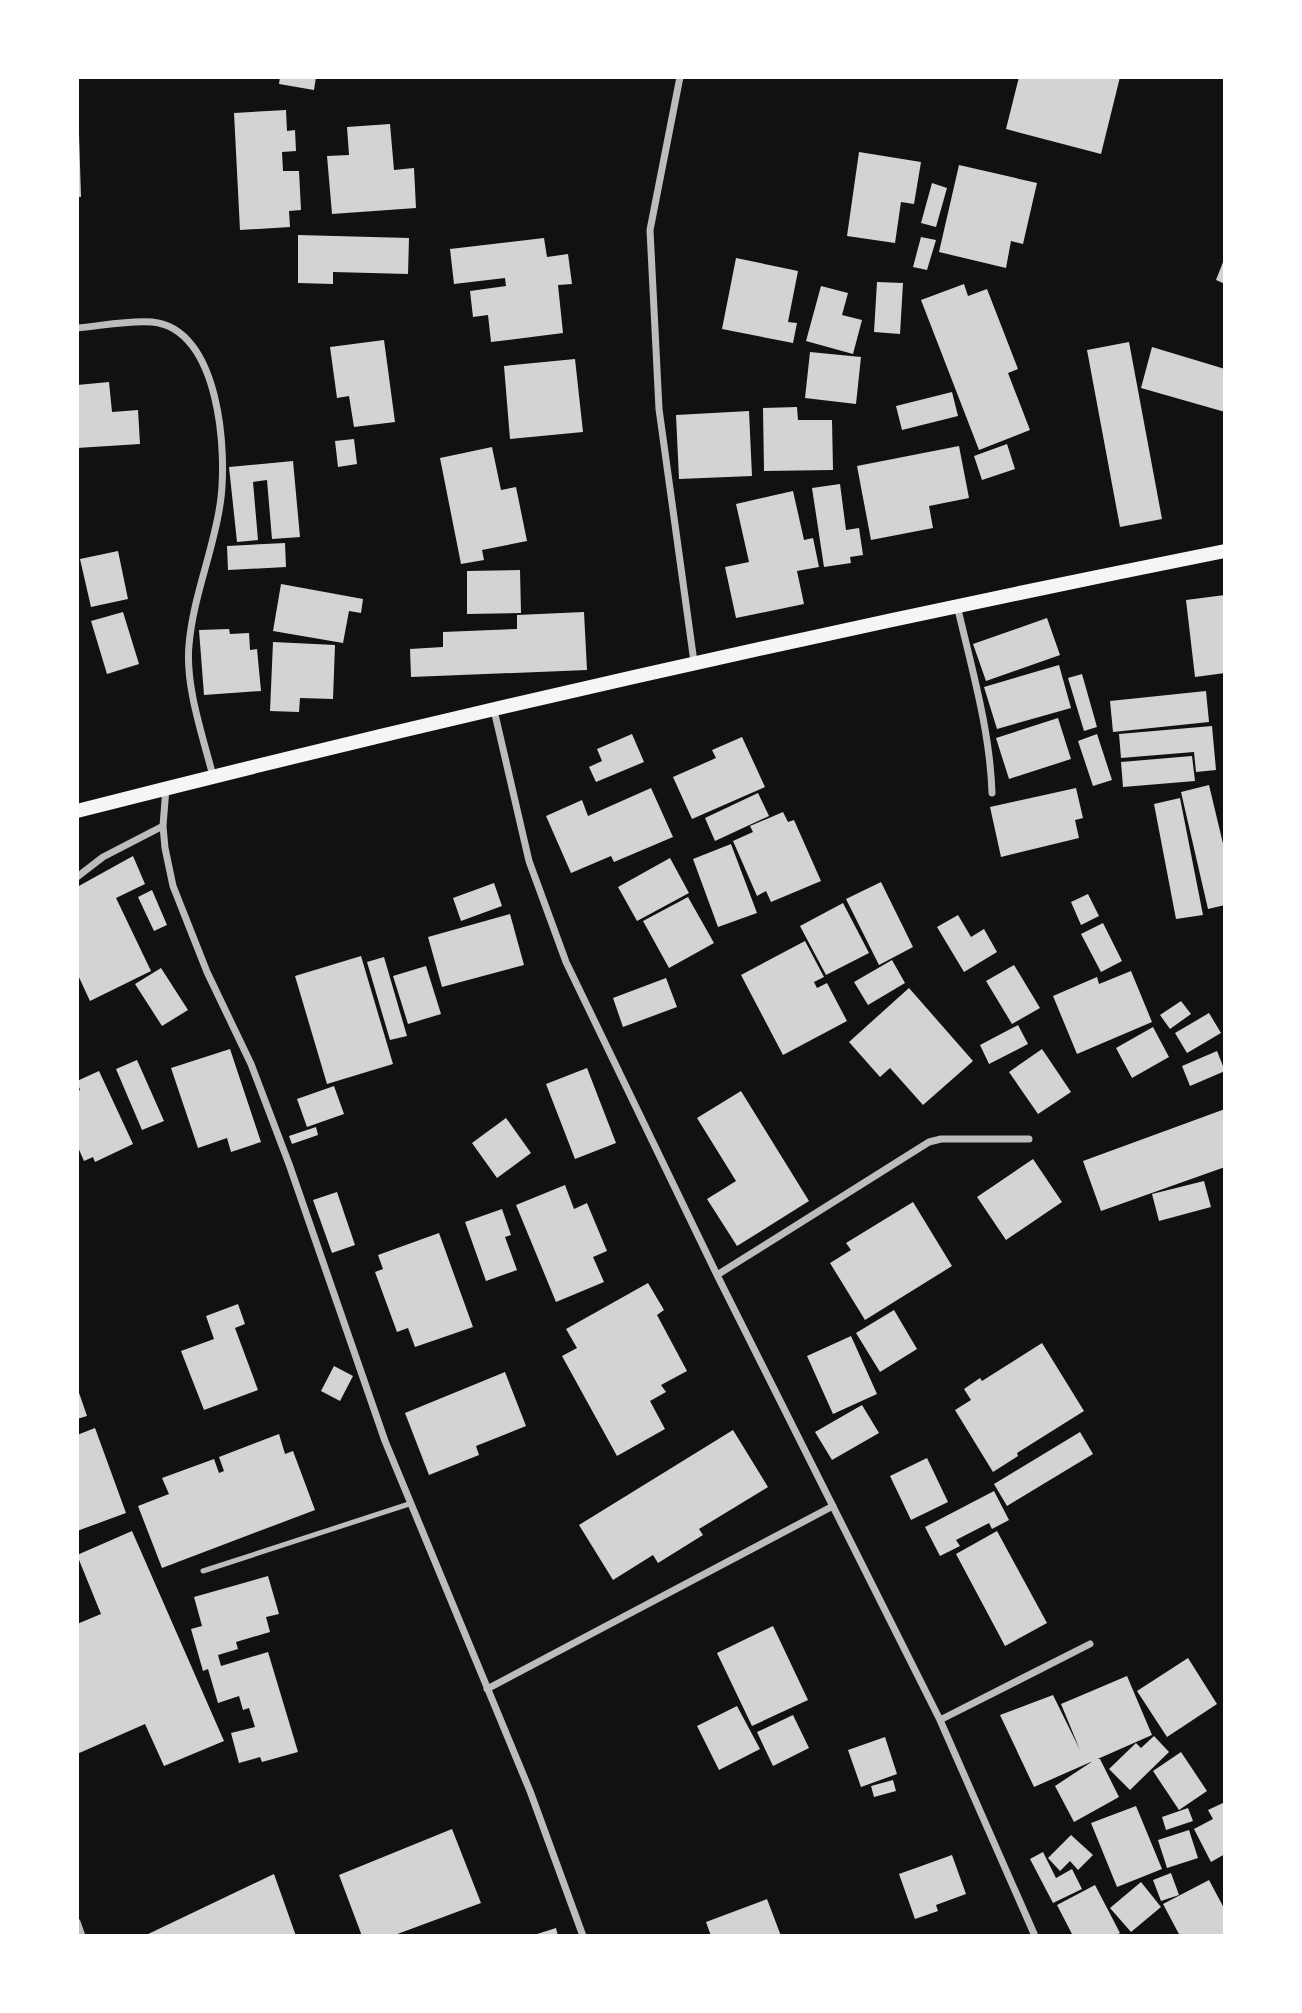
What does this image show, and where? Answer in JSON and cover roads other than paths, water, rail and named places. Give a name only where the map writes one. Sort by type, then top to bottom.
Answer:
[{"type":"main road","points":[[77,811],[694,662],[957,604],[1225,551]]},
{"type":"street","points":[[680,77],[650,230],[659,409],[694,662]]},
{"type":"street","points":[[77,328],[152,322],[171,327],[189,342],[201,357],[212,380],[220,430],[220,502],[189,646],[189,673],[213,777]]},
{"type":"street","points":[[957,604],[979,700],[992,793]]},
{"type":"street","points":[[494,710],[529,861],[566,962],[717,1275],[940,1720],[1035,1936]]},
{"type":"street","points":[[166,788],[163,826],[173,886],[207,972],[256,1076],[385,1441],[530,1791],[583,1936]]},
{"type":"street","points":[[77,877],[103,857],[163,826]]},
{"type":"street","points":[[717,1275],[929,1142],[941,1139],[1029,1139]]},
{"type":"street","points":[[487,1689],[834,1506]]},
{"type":"street","points":[[940,1720],[1090,1644]]},
{"type":"street","points":[[77,1922],[82,1936]]},
{"type":"lane","points":[[203,1571],[410,1504]]}]
